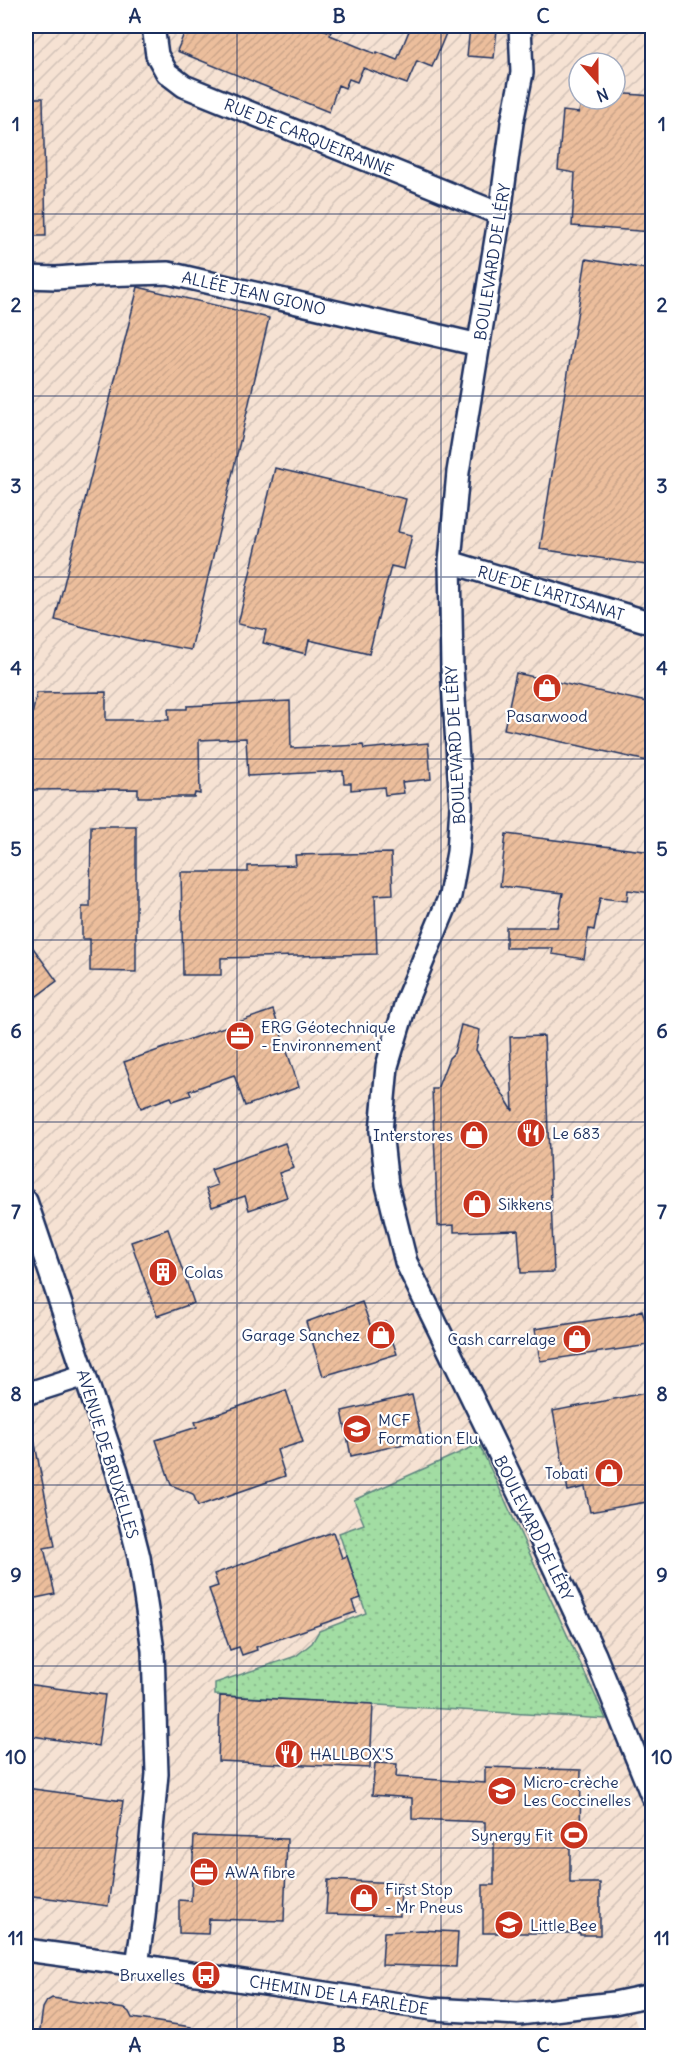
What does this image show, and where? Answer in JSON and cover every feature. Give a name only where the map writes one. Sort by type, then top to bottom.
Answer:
[{"type":"street","name":"RUE DE CARQUEIRANNE","points":[[153,26],[157,55],[167,73],[184,86],[500,214]]},
{"type":"street","name":"BOULEVARD DE LÉRY","points":[[520,26],[522,73],[512,123],[500,214],[458,472],[450,562],[452,668],[461,806],[458,852],[450,896],[407,999],[387,1066],[381,1131],[387,1185],[406,1262],[595,1655],[652,1796]]},
{"type":"street","name":"ALLÉE JEAN GIONO","points":[[26,277],[168,273],[479,345]]},
{"type":"street","name":"RUE DE L'ARTISANAT","points":[[450,562],[652,624]]},
{"type":"street","name":"AVENUE DE BRUXELLES","points":[[26,1201],[117,1471],[139,1557],[153,1650],[157,1774],[144,1917],[137,1965]]},
{"type":"street","points":[[26,1394],[85,1375]]},
{"type":"street","name":"CHEMIN DE LA FARLÈDE","points":[[26,1950],[432,2009],[519,2013],[605,2004],[652,1995]]},
{"type":"shaded area","points":[[26,26],[652,26],[652,1981],[623,1988],[641,2036],[26,2036]]},
{"type":"green space","points":[[479,1444],[606,1719],[215,1695],[215,1683],[296,1656],[312,1643],[319,1631],[366,1613],[339,1533],[364,1524],[354,1500]]},
{"type":"green space","points":[[428,2031],[512,2035],[512,2036],[427,2036]]},
{"type":"building","points":[[187,26],[313,26],[331,32],[330,35],[376,54],[377,52],[397,60],[411,26],[449,26],[432,67],[417,61],[407,84],[363,68],[357,82],[349,79],[345,88],[338,85],[329,112],[177,51]]},
{"type":"building","points":[[470,27],[497,30],[494,58],[467,56]]},
{"type":"building","points":[[627,94],[652,96],[652,232],[572,226],[575,173],[558,170],[563,111],[579,113],[579,111],[627,111]]},
{"type":"building","points":[[26,98],[43,98],[46,236],[26,236]]},
{"type":"building","points":[[586,259],[652,270],[652,566],[540,549]]},
{"type":"building","points":[[138,287],[269,318],[191,650],[136,640],[55,620]]},
{"type":"building","points":[[275,468],[406,499],[398,532],[412,535],[404,569],[391,566],[369,654],[309,640],[306,654],[263,643],[266,630],[238,624]]},
{"type":"building","points":[[516,673],[652,703],[652,762],[504,729]]},
{"type":"building","points":[[106,692],[106,720],[169,720],[168,709],[187,709],[187,706],[290,701],[291,748],[363,745],[364,749],[428,743],[431,779],[402,782],[404,793],[385,795],[384,787],[351,790],[351,783],[344,783],[343,771],[248,776],[246,738],[199,740],[200,794],[195,793],[194,797],[138,797],[138,789],[26,790],[26,718],[31,719],[37,693]]},
{"type":"building","points":[[91,826],[136,826],[136,972],[90,971],[90,939],[82,939],[82,907],[90,907]]},
{"type":"building","points":[[506,834],[652,852],[652,893],[628,890],[627,901],[600,898],[594,930],[589,929],[584,959],[552,954],[553,948],[506,948],[506,927],[557,927],[563,893],[500,886]]},
{"type":"building","points":[[391,853],[393,894],[375,895],[377,954],[221,958],[221,975],[183,975],[181,872],[248,872],[248,866],[296,865],[295,855]]},
{"type":"building","points":[[26,938],[57,981],[26,1004]]},
{"type":"building","name":"ERG Géotechnique - Environnement","points":[[273,1010],[299,1087],[245,1106],[234,1075],[189,1091],[191,1095],[173,1101],[171,1097],[141,1108],[124,1062]]},
{"type":"building","points":[[461,1025],[480,1030],[476,1050],[513,1111],[510,1037],[544,1036],[554,1272],[521,1273],[518,1230],[454,1232],[454,1225],[438,1226],[432,1089],[437,1089],[449,1058],[454,1053]]},
{"type":"building","points":[[285,1143],[294,1168],[279,1173],[287,1197],[249,1210],[245,1196],[212,1207],[206,1189],[217,1185],[211,1169]]},
{"type":"building","name":"Colas","points":[[168,1229],[194,1303],[157,1316],[131,1242]]},
{"type":"building","points":[[362,1302],[371,1327],[386,1322],[397,1354],[323,1376],[306,1322]]},
{"type":"building","name":"Cash carrelage","points":[[642,1310],[652,1343],[540,1361],[535,1329],[628,1315]]},
{"type":"building","points":[[286,1390],[303,1442],[277,1450],[285,1476],[198,1506],[193,1494],[171,1485],[156,1440],[197,1427],[195,1422]]},
{"type":"building","points":[[650,1392],[652,1501],[590,1512],[585,1487],[568,1491],[553,1411]]},
{"type":"building","points":[[412,1395],[422,1440],[351,1456],[342,1411]]},
{"type":"building","points":[[34,1439],[55,1546],[44,1548],[55,1594],[26,1600],[26,1440]]},
{"type":"building","points":[[333,1532],[342,1558],[347,1556],[361,1598],[352,1601],[356,1612],[256,1647],[257,1650],[242,1655],[239,1647],[230,1650],[209,1589],[218,1586],[214,1574]]},
{"type":"building","points":[[26,1684],[105,1695],[98,1746],[26,1735]]},
{"type":"building","points":[[220,1696],[373,1704],[370,1768],[218,1761]]},
{"type":"building","points":[[375,1763],[397,1764],[396,1777],[485,1783],[485,1767],[581,1770],[580,1842],[570,1841],[570,1883],[600,1883],[600,1935],[483,1933],[483,1885],[494,1885],[494,1841],[485,1841],[485,1822],[412,1819],[412,1798],[372,1795]]},
{"type":"building","points":[[26,1788],[123,1801],[108,1906],[26,1895]]},
{"type":"building","points":[[194,1836],[287,1839],[284,1921],[209,1919],[208,1934],[179,1933],[179,1900],[191,1901]]},
{"type":"building","name":"First Stop - Mr Pneus","points":[[328,1880],[401,1883],[400,1916],[326,1914]]},
{"type":"building","points":[[421,1930],[458,1932],[456,1967],[382,1965],[384,1932]]},
{"type":"building","points":[[52,1998],[125,2009],[132,2018],[191,2027],[190,2037],[39,2037],[43,2008]]},
{"type":"place","name":"Pasarwood","points":[[547,688]]},
{"type":"place","name":"ERG Géotechnique - Environnement","points":[[240,1036]]},
{"type":"place","name":"Le 683","points":[[531,1133]]},
{"type":"place","name":"Interstores","points":[[474,1135]]},
{"type":"place","name":"Sikkens","points":[[477,1204]]},
{"type":"place","name":"Colas","points":[[163,1272]]},
{"type":"place","name":"Garage Sanchez","points":[[381,1335]]},
{"type":"place","name":"Cash carrelage","points":[[577,1339]]},
{"type":"place","name":"MCF Formation Elu","points":[[357,1429]]},
{"type":"place","name":"Tobati","points":[[609,1473]]},
{"type":"place","name":"HALLBOX'S","points":[[289,1754]]},
{"type":"place","name":"Micro-crèche Les Coccinelles","points":[[502,1791]]},
{"type":"place","name":"Synergy Fit","points":[[574,1835]]},
{"type":"place","name":"AWA fibre","points":[[204,1872]]},
{"type":"place","name":"First Stop - Mr Pneus","points":[[364,1898]]},
{"type":"place","name":"Little Bee","points":[[509,1925]]},
{"type":"place","name":"Bruxelles","points":[[206,1975]]}]
